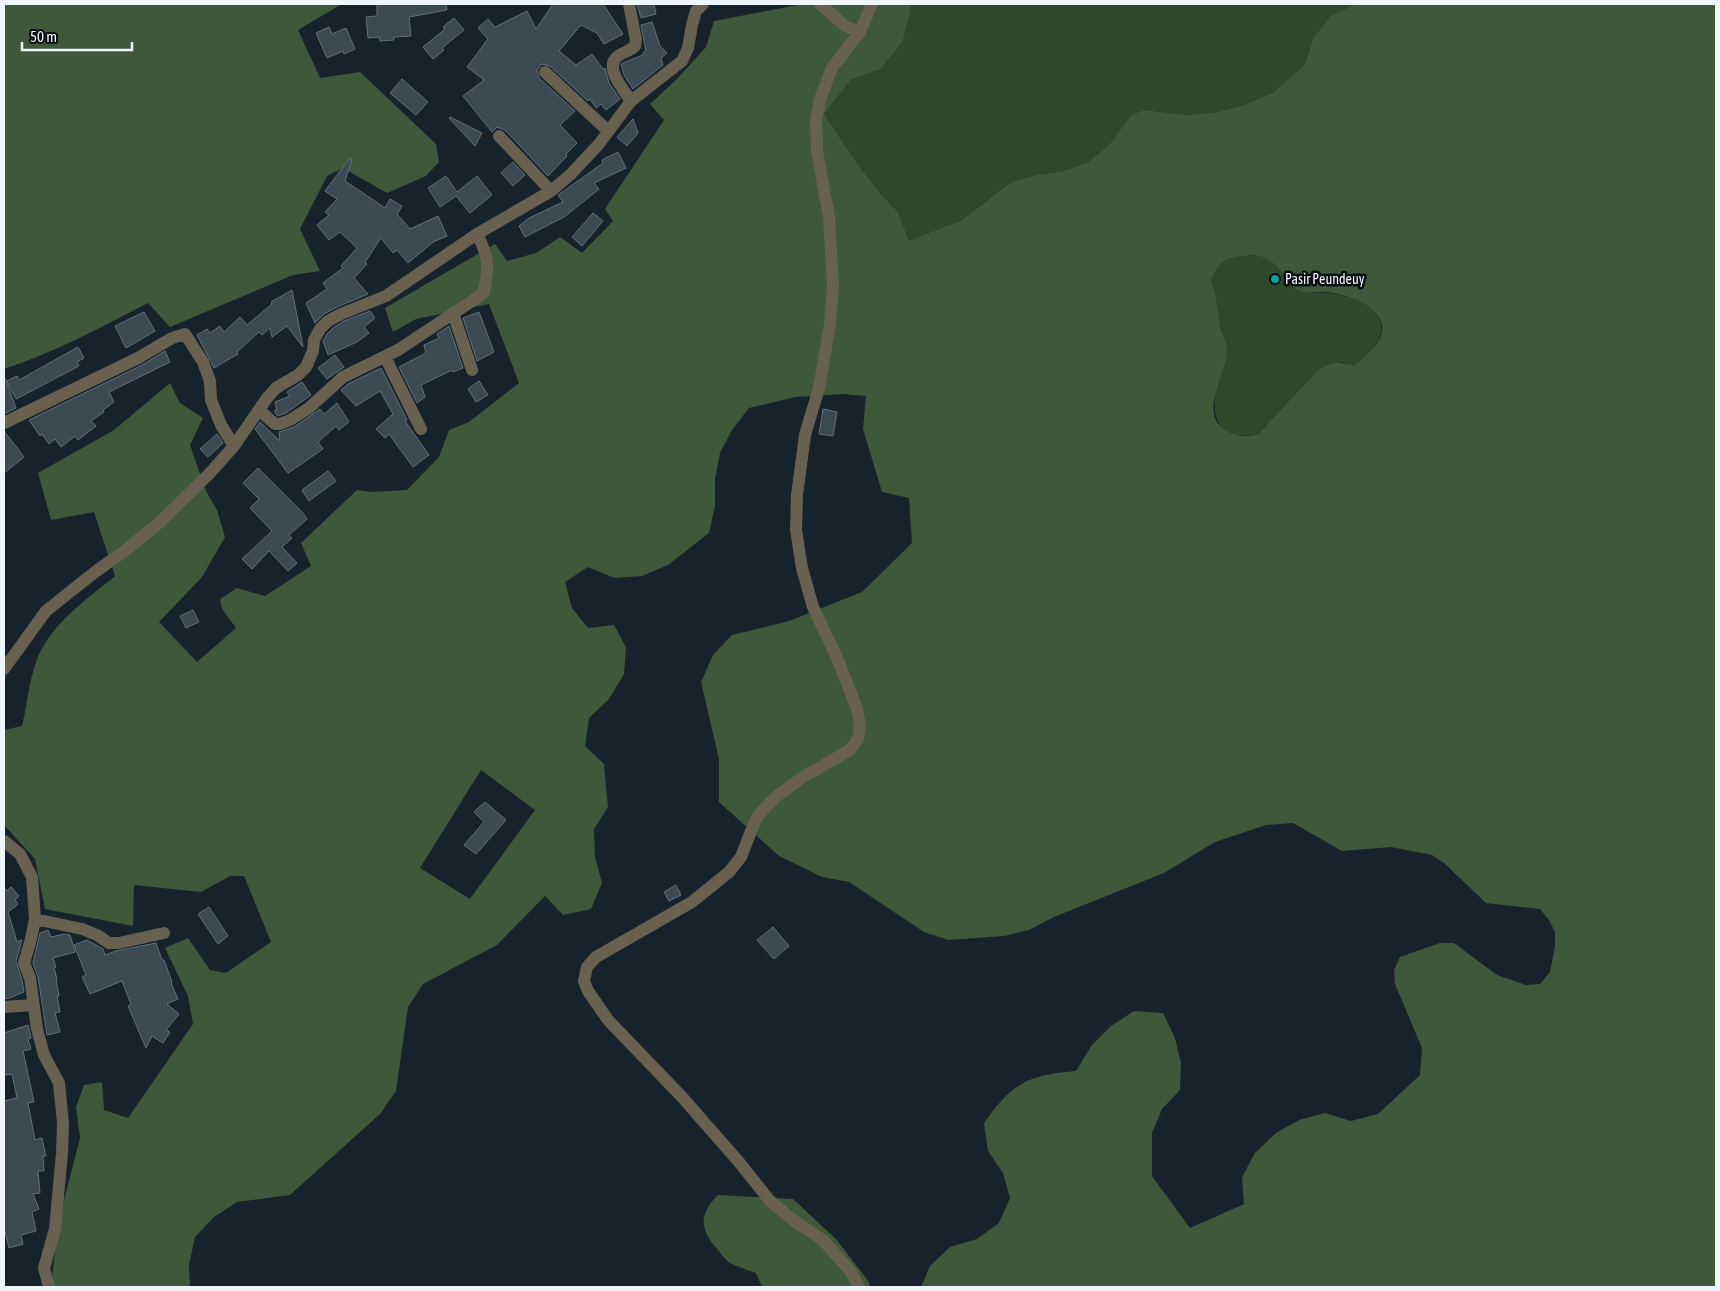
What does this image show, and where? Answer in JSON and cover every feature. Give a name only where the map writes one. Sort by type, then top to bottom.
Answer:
[{"type":"street","points":[[629,4],[636,40],[635,46],[630,51],[619,56],[614,61],[612,67],[613,73],[631,101]]},
{"type":"street","points":[[4,670],[46,611],[126,550],[198,487],[234,446],[276,388],[298,375],[306,367],[313,350],[314,340],[320,329],[328,322],[341,314],[386,296],[477,234],[551,191],[570,175],[589,155],[631,101],[682,61],[688,48],[696,11],[703,4]]},
{"type":"street","points":[[820,4],[845,26],[860,32]]},
{"type":"street","points":[[859,1287],[850,1272],[823,1240],[770,1201],[739,1162],[682,1097],[608,1020],[588,991],[584,981],[587,967],[596,957],[692,902],[729,872],[741,857],[755,821],[763,810],[777,796],[803,777],[850,750],[858,739],[860,725],[857,708],[838,660],[813,607],[802,568],[796,530],[797,495],[805,435],[819,388],[830,324],[833,286],[829,218],[817,151],[816,122],[820,99],[832,68],[860,32],[872,4]]},
{"type":"street","points":[[545,72],[608,130]]},
{"type":"street","points":[[499,136],[551,191]]},
{"type":"street","points":[[259,410],[271,422],[280,424],[309,408],[343,377],[385,357],[484,292],[488,271],[486,251],[477,234]]},
{"type":"street","points":[[453,313],[472,370]]},
{"type":"street","points":[[4,423],[130,362],[172,338],[185,334],[204,362],[210,381],[211,400],[221,424],[234,446]]},
{"type":"street","points":[[385,357],[421,429]]},
{"type":"street","points":[[4,841],[20,854],[32,877],[35,919],[24,963],[30,978],[33,1004],[44,1055],[59,1083],[63,1124],[55,1229],[44,1268],[49,1287]]},
{"type":"street","points":[[35,919],[82,929],[97,935],[109,943],[119,943],[164,933]]},
{"type":"street","points":[[4,1007],[33,1004]]},
{"type":"green space","points":[[4,4],[342,4],[298,30],[320,78],[360,72],[436,144],[439,162],[426,176],[387,193],[343,168],[327,176],[300,229],[320,271],[293,275],[170,327],[148,303],[59,347],[4,369]]},
{"type":"green space","points":[[803,4],[910,4],[910,13],[903,41],[881,69],[851,80],[824,114],[854,159],[879,192],[898,212],[909,241],[962,220],[1011,182],[1036,175],[1063,171],[1088,162],[1109,145],[1131,115],[1144,110],[1187,115],[1217,112],[1244,105],[1274,92],[1305,64],[1313,38],[1331,16],[1356,4],[1716,4],[1716,1287],[921,1287],[930,1266],[950,1247],[977,1239],[999,1223],[1010,1198],[1003,1173],[988,1151],[984,1123],[994,1109],[1013,1090],[1022,1084],[1045,1075],[1076,1071],[1091,1046],[1111,1026],[1134,1011],[1163,1013],[1175,1038],[1181,1063],[1180,1090],[1162,1109],[1152,1133],[1152,1176],[1190,1228],[1244,1204],[1242,1177],[1255,1153],[1276,1133],[1299,1120],[1325,1113],[1351,1121],[1378,1114],[1420,1075],[1422,1048],[1395,984],[1394,970],[1400,957],[1440,943],[1454,943],[1497,975],[1526,985],[1540,984],[1550,972],[1555,946],[1555,932],[1549,920],[1540,909],[1486,903],[1444,863],[1432,855],[1391,847],[1342,851],[1293,823],[1266,825],[1215,842],[1164,873],[1054,917],[1029,930],[1004,936],[948,940],[924,932],[849,882],[822,877],[779,856],[719,802],[719,759],[701,682],[713,655],[732,635],[789,621],[862,592],[912,543],[909,498],[882,492],[863,429],[866,396],[842,394],[796,397],[749,408],[732,430],[720,453],[715,479],[715,506],[709,533],[668,565],[642,576],[614,578],[588,567],[565,582],[572,608],[588,628],[614,625],[626,647],[624,674],[609,699],[589,718],[585,746],[604,764],[608,807],[594,829],[595,857],[602,883],[591,909],[563,915],[545,896],[497,945],[423,984],[408,1007],[396,1091],[380,1114],[290,1195],[237,1202],[214,1217],[195,1237],[189,1265],[190,1287],[55,1287],[52,1279],[58,1224],[80,1138],[76,1107],[84,1085],[102,1082],[104,1110],[128,1118],[193,1024],[188,996],[165,948],[188,938],[210,970],[226,973],[271,942],[244,876],[230,876],[201,892],[134,885],[133,926],[45,909],[35,859],[4,825],[4,730],[22,726],[36,662],[50,636],[70,614],[115,576],[94,512],[51,520],[38,473],[114,430],[170,383],[180,403],[203,418],[190,445],[206,491],[217,510],[225,537],[202,577],[159,622],[197,662],[236,628],[222,609],[220,599],[237,588],[265,596],[311,566],[301,543],[357,490],[371,492],[407,490],[439,457],[449,430],[469,422],[519,383],[489,304],[416,319],[393,332],[385,308],[495,244],[507,261],[536,253],[560,237],[582,253],[613,221],[605,209],[664,120],[650,104],[677,79],[706,47],[714,21]],"holes":[[[1255,255],[1274,264],[1295,289],[1306,292],[1326,292],[1348,297],[1370,308],[1378,315],[1382,324],[1381,335],[1374,347],[1354,366],[1334,363],[1321,368],[1258,434],[1241,436],[1225,430],[1217,422],[1214,413],[1216,391],[1224,368],[1227,347],[1211,280],[1219,267],[1228,260]],[[481,770],[535,810],[470,899],[420,868]]]},
{"type":"green space","points":[[910,4],[1356,4],[1331,17],[1313,38],[1305,64],[1274,92],[1244,105],[1217,112],[1187,115],[1144,110],[1131,115],[1109,145],[1088,162],[1063,171],[1036,175],[1011,182],[962,220],[909,242],[898,212],[879,192],[854,159],[824,114],[851,80],[881,69],[903,41],[910,13]]},
{"type":"green space","points":[[1255,255],[1276,264],[1298,290],[1345,296],[1364,304],[1378,316],[1381,324],[1381,333],[1376,344],[1354,366],[1341,362],[1316,372],[1258,434],[1236,435],[1223,429],[1216,418],[1216,385],[1222,333],[1211,280],[1219,267],[1228,260]]},
{"type":"green space","points":[[718,1195],[793,1199],[836,1239],[869,1282],[870,1287],[762,1287],[756,1273],[728,1262],[711,1241],[704,1228],[707,1208]]},
{"type":"building","points":[[377,4],[446,4],[447,10],[409,17],[411,36],[394,37],[394,40],[380,41],[379,37],[368,38],[366,17],[377,16]]},
{"type":"building","points":[[553,4],[603,4],[623,34],[604,44],[597,33],[581,25],[559,51],[576,65],[592,54],[603,69],[605,68],[609,83],[620,99],[606,110],[601,104],[596,108],[590,99],[588,101],[550,66],[542,64],[537,70],[539,78],[575,111],[560,125],[577,143],[548,176],[505,130],[497,127],[492,132],[463,96],[484,80],[467,67],[488,39],[478,28],[488,19],[495,27],[527,11],[536,29]]},
{"type":"building","points":[[637,4],[654,4],[656,14],[641,18]]},
{"type":"building","points":[[454,18],[464,30],[442,48],[444,50],[433,59],[423,47],[445,29],[443,27]]},
{"type":"building","points":[[652,22],[660,46],[667,53],[661,58],[663,65],[633,89],[624,75],[621,64],[643,55],[646,51],[641,25]]},
{"type":"building","points":[[329,27],[332,34],[346,28],[355,49],[344,54],[343,51],[327,58],[316,33]]},
{"type":"building","points":[[402,79],[428,102],[416,115],[390,93]]},
{"type":"building","points":[[449,118],[482,133],[475,146]]},
{"type":"building","points":[[633,119],[638,133],[627,146],[617,137]]},
{"type":"building","points":[[618,152],[626,168],[594,183],[599,189],[564,217],[525,237],[519,226],[529,218],[563,202],[558,195],[603,163],[602,160]]},
{"type":"building","points":[[350,158],[352,159],[345,181],[385,208],[390,199],[402,206],[397,214],[410,229],[438,216],[447,236],[433,242],[408,263],[397,250],[393,253],[381,238],[365,262],[367,264],[354,278],[368,294],[324,314],[315,323],[306,303],[327,289],[323,283],[343,268],[341,266],[357,248],[340,232],[329,240],[317,225],[329,215],[325,212],[337,199],[325,191]]},
{"type":"building","points":[[513,162],[525,175],[513,186],[501,173]]},
{"type":"building","points":[[446,176],[457,192],[477,176],[492,195],[470,213],[456,196],[440,207],[428,188]]},
{"type":"building","points":[[593,213],[603,221],[582,246],[572,237]]},
{"type":"building","points":[[292,290],[303,347],[287,326],[272,337],[270,328],[262,335],[259,332],[237,352],[238,354],[214,368],[197,335],[207,329],[210,333],[220,326],[224,332],[240,317],[247,325],[272,304],[271,302]]},
{"type":"building","points":[[370,311],[375,318],[364,327],[369,333],[357,342],[328,355],[323,341],[327,334],[344,321]]},
{"type":"building","points":[[144,312],[155,331],[126,348],[115,326]]},
{"type":"building","points":[[479,312],[494,352],[477,361],[463,318]]},
{"type":"building","points":[[449,326],[463,368],[453,372],[452,370],[421,385],[425,397],[417,403],[399,367],[426,353],[424,345],[439,338],[437,334]]},
{"type":"building","points":[[78,347],[84,358],[77,362],[79,366],[16,399],[7,381],[17,376],[19,380]]},
{"type":"building","points":[[165,351],[170,362],[109,392],[114,402],[91,421],[96,426],[78,440],[75,436],[61,447],[55,439],[49,444],[42,434],[40,436],[29,420],[142,365]]},
{"type":"building","points":[[335,355],[344,367],[327,379],[318,368]]},
{"type":"building","points":[[381,368],[407,420],[405,421],[429,455],[413,467],[389,434],[385,438],[376,429],[393,414],[380,391],[356,406],[341,390],[348,384]]},
{"type":"building","points":[[4,378],[16,408],[4,414]]},
{"type":"building","points":[[479,381],[488,395],[476,402],[468,389]]},
{"type":"building","points":[[302,382],[311,395],[286,413],[278,416],[275,413],[275,410],[277,410],[275,402],[290,396],[287,392]]},
{"type":"building","points":[[337,403],[349,422],[339,430],[336,426],[318,442],[323,449],[288,473],[255,429],[260,422],[280,441],[279,432],[294,427],[320,409],[324,414]]},
{"type":"building","points":[[823,409],[837,412],[833,436],[819,434]]},
{"type":"building","points":[[4,431],[24,457],[4,473]]},
{"type":"building","points":[[217,434],[223,443],[208,457],[200,449]]},
{"type":"building","points":[[258,468],[307,519],[289,535],[292,538],[282,547],[297,563],[288,571],[269,551],[252,569],[242,559],[272,531],[250,508],[259,499],[243,483]]},
{"type":"building","points":[[328,471],[336,481],[309,501],[302,490]]},
{"type":"building","points":[[193,610],[199,622],[186,628],[180,616]]},
{"type":"building","points":[[485,802],[506,820],[476,854],[464,845],[484,822],[474,812]]},
{"type":"building","points":[[676,885],[681,895],[669,901],[664,892]]},
{"type":"building","points":[[4,887],[7,891],[11,887],[19,896],[15,900],[18,904],[8,912],[17,942],[22,940],[16,961],[24,992],[4,999]]},
{"type":"building","points":[[209,907],[228,936],[218,944],[198,914]]},
{"type":"building","points":[[773,927],[789,946],[774,959],[757,940]]},
{"type":"building","points":[[48,930],[51,937],[64,934],[70,935],[75,952],[53,958],[56,967],[54,968],[60,1012],[55,1013],[60,1032],[47,1035],[38,977],[33,963],[40,933]]},
{"type":"building","points":[[87,940],[103,949],[105,955],[156,943],[178,999],[167,1004],[179,1014],[166,1030],[170,1032],[163,1043],[152,1036],[146,1048],[128,1006],[131,1004],[122,981],[90,994],[82,977],[86,975],[74,945]]},
{"type":"building","points":[[28,1025],[31,1038],[28,1039],[31,1049],[23,1051],[34,1102],[28,1103],[35,1140],[42,1138],[46,1156],[43,1156],[44,1171],[38,1171],[40,1193],[33,1194],[39,1209],[32,1212],[36,1231],[21,1235],[23,1244],[9,1248],[4,1228],[4,1101],[17,1098],[12,1074],[4,1075],[4,1033]]},
{"type":"place","name":"Pasir Peundeuy","points":[[1275,279]]}]
